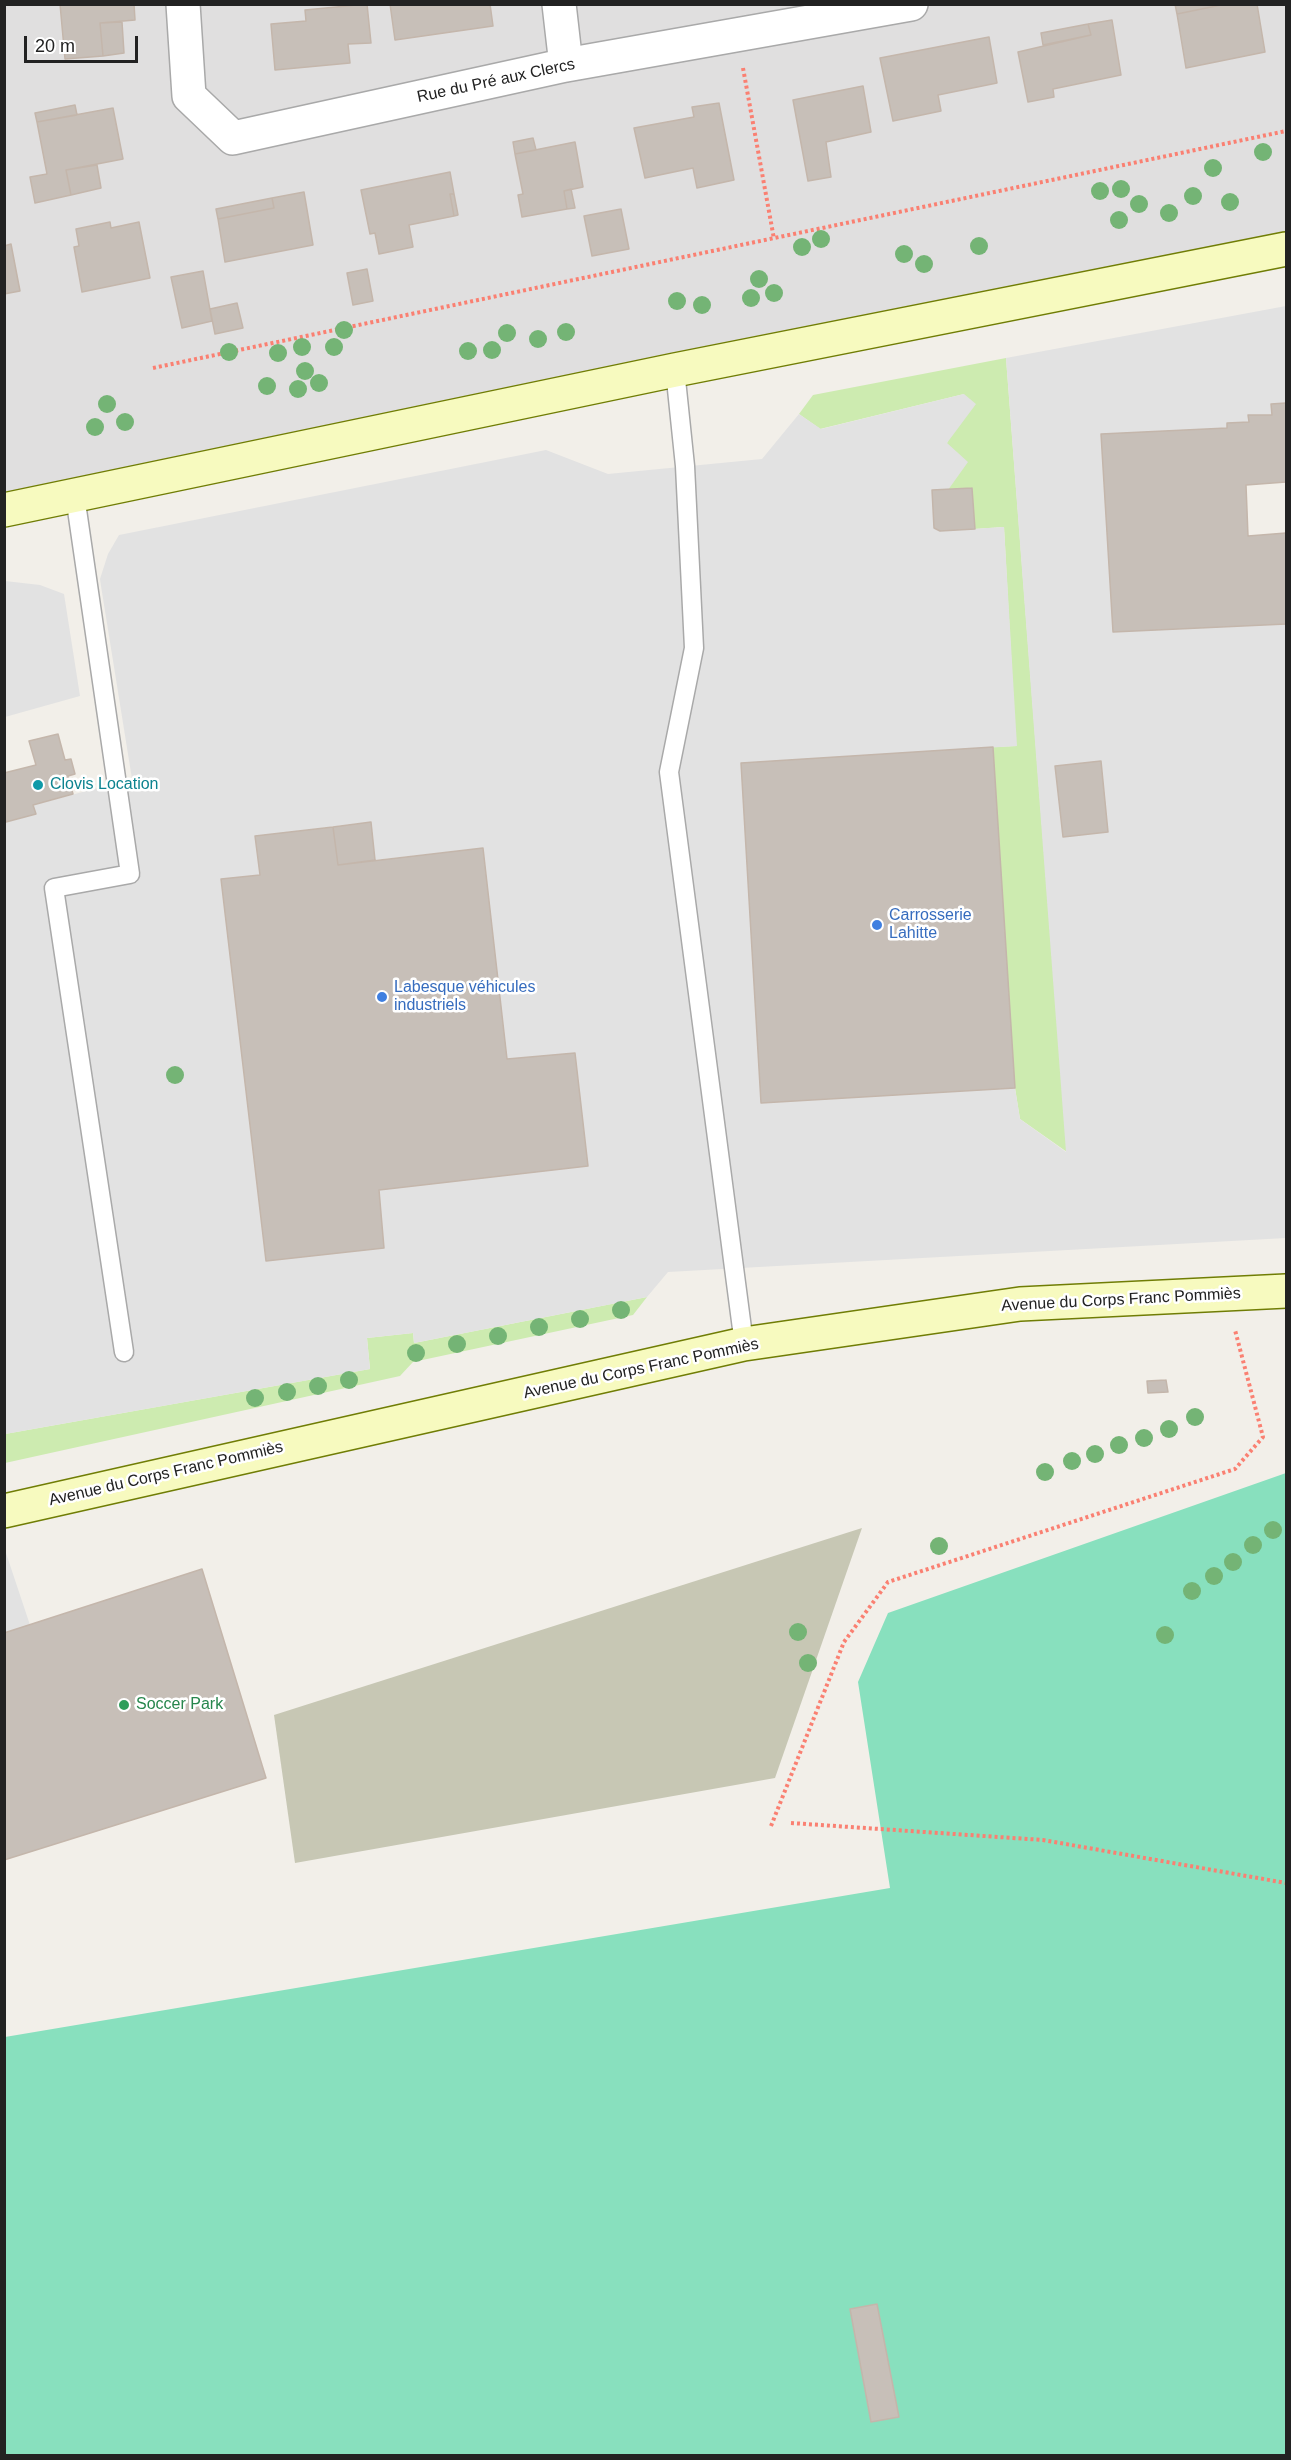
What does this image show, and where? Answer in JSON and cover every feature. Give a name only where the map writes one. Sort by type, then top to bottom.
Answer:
[{"type":"street","name":"Rue du Pré aux Clercs","points":[[183,4],[189,96],[233,138],[566,65],[911,4]]},
{"type":"street","points":[[559,4],[566,65]]},
{"type":"street","points":[[4,510],[675,370],[1284,254]]},
{"type":"street","name":"Avenue du Corps Franc Pommiès","points":[[4,1511],[744,1344],[1020,1304],[1287,1291]]},
{"type":"lane","points":[[675,370],[685,466],[694,648],[669,772],[744,1344]]},
{"type":"lane","points":[[82,495],[130,874],[54,888],[124,1352]]},
{"type":"path","points":[[737,35],[774,239]]},
{"type":"path","points":[[153,368],[1287,132]]},
{"type":"path","points":[[771,1826],[844,1642],[888,1582],[1235,1469],[1263,1437],[1227,1294]]},
{"type":"path","points":[[791,1823],[1044,1840],[1287,1883]]},
{"type":"shaded area","points":[[5,5],[1286,5],[1286,249],[5,510]]},
{"type":"shaded area","points":[[1286,306],[1286,403],[1272,404],[1272,415],[1248,415],[1249,422],[1227,428],[1101,434],[1113,632],[1286,624],[1286,1238],[668,1272],[647,1297],[414,1343],[413,1333],[367,1338],[370,1369],[5,1434],[4,815],[7,822],[36,814],[33,805],[132,779],[100,579],[108,554],[119,535],[546,450],[608,474],[762,459],[799,414],[821,429],[964,394],[976,404],[947,443],[968,462],[948,490],[932,491],[934,527],[940,531],[1004,527],[1017,746],[741,763],[761,1103],[1015,1088],[1020,1119],[1066,1152],[1006,358]],"holes":[[[370,822],[375,860],[483,848],[507,1059],[575,1053],[588,1166],[379,1190],[221,879],[260,875],[256,836]]]},
{"type":"shaded area","points":[[5,581],[40,585],[64,594],[80,696],[5,717]]},
{"type":"shaded area","points":[[862,1528],[775,1778],[295,1863],[274,1715]]},
{"type":"shaded area","points":[[4,1547],[30,1625],[5,1633],[4,1633]]},
{"type":"green space","points":[[1006,358],[1067,1152],[1020,1119],[1015,1088],[993,747],[1016,746],[1004,527],[975,529],[972,488],[948,490],[947,443],[964,394],[820,429],[799,414],[813,395]]},
{"type":"green space","points":[[647,1297],[633,1315],[413,1362],[400,1376],[5,1463],[5,1434],[370,1369],[367,1338],[413,1333],[414,1343]]},
{"type":"green space","points":[[1286,1473],[1286,2455],[5,2456],[5,2037],[890,1888],[858,1682],[888,1613]]},
{"type":"building","points":[[60,4],[134,4],[135,20],[100,23],[103,56],[65,59]]},
{"type":"building","points":[[367,4],[371,43],[348,44],[350,63],[275,70],[271,24],[306,21],[305,10]]},
{"type":"building","points":[[390,4],[490,4],[493,26],[395,40]]},
{"type":"building","points":[[1175,4],[1226,4],[1177,14]]},
{"type":"building","points":[[1226,4],[1257,4],[1265,52],[1186,68],[1177,14]]},
{"type":"building","points":[[1112,20],[1121,75],[1053,89],[1054,97],[1028,102],[1018,52],[1091,35],[1088,24]]},
{"type":"building","points":[[122,22],[124,53],[103,56],[100,23]]},
{"type":"building","points":[[1088,24],[1091,35],[1043,45],[1041,33]]},
{"type":"building","points":[[989,37],[997,83],[938,95],[941,111],[893,121],[880,58]]},
{"type":"building","points":[[863,86],[871,132],[826,142],[831,177],[808,181],[793,100]]},
{"type":"building","points":[[719,103],[734,180],[697,188],[693,168],[645,178],[634,128],[694,117],[692,107]]},
{"type":"building","points":[[75,105],[77,115],[37,122],[35,113]]},
{"type":"building","points":[[113,108],[123,159],[66,170],[71,195],[35,203],[30,177],[47,174],[37,122]]},
{"type":"building","points":[[533,138],[536,150],[515,154],[513,142]]},
{"type":"building","points":[[575,142],[583,187],[564,191],[567,209],[522,217],[518,195],[523,194],[515,154]]},
{"type":"building","points":[[97,165],[101,188],[71,195],[66,170]]},
{"type":"building","points":[[450,172],[454,194],[450,194],[454,216],[409,225],[413,247],[379,254],[375,233],[370,234],[361,190]]},
{"type":"building","points":[[571,189],[575,208],[567,209],[564,191]]},
{"type":"building","points":[[304,192],[313,245],[225,262],[218,219],[274,208],[272,198]]},
{"type":"building","points":[[450,194],[454,194],[458,215],[454,216]]},
{"type":"building","points":[[272,198],[274,208],[218,219],[216,209]]},
{"type":"building","points":[[621,209],[629,249],[592,256],[584,216]]},
{"type":"building","points":[[110,222],[111,228],[139,222],[150,278],[82,292],[74,247],[79,246],[76,229]]},
{"type":"building","points":[[11,244],[20,291],[4,294],[4,246]]},
{"type":"building","points":[[367,269],[373,301],[353,305],[347,273]]},
{"type":"building","points":[[203,271],[212,321],[182,328],[171,277]]},
{"type":"building","points":[[237,303],[243,328],[215,334],[210,309]]},
{"type":"building","points":[[1286,403],[1286,482],[1246,485],[1248,536],[1286,533],[1286,624],[1113,632],[1101,434],[1227,428],[1227,423],[1249,422],[1248,415],[1272,415],[1271,404]]},
{"type":"building","points":[[972,488],[975,529],[940,531],[934,528],[932,490]]},
{"type":"building","name":"Clovis Location","points":[[58,734],[65,760],[71,759],[75,774],[68,776],[73,794],[33,805],[36,814],[6,822],[4,773],[36,765],[29,741]]},
{"type":"building","points":[[993,747],[1015,1088],[761,1103],[741,763]]},
{"type":"building","points":[[1101,761],[1108,832],[1063,837],[1055,766]]},
{"type":"building","points":[[371,822],[375,860],[338,865],[333,827]]},
{"type":"building","points":[[333,827],[338,865],[483,848],[507,1059],[575,1053],[588,1166],[379,1190],[384,1248],[266,1261],[221,879],[260,875],[255,836]]},
{"type":"building","points":[[1166,1380],[1168,1392],[1148,1393],[1147,1381]]},
{"type":"building","name":"Soccer Park","points":[[202,1569],[266,1778],[4,1860],[4,1633]]},
{"type":"building","points":[[877,2304],[899,2417],[871,2422],[850,2309]]},
{"type":"place","name":"Clovis Location","points":[[38,785]]},
{"type":"place","name":"Carrosserie Lahitte","points":[[877,925]]},
{"type":"place","name":"Labesque véhicules industriels","points":[[382,997]]},
{"type":"place","name":"Soccer Park","points":[[124,1705]]}]
